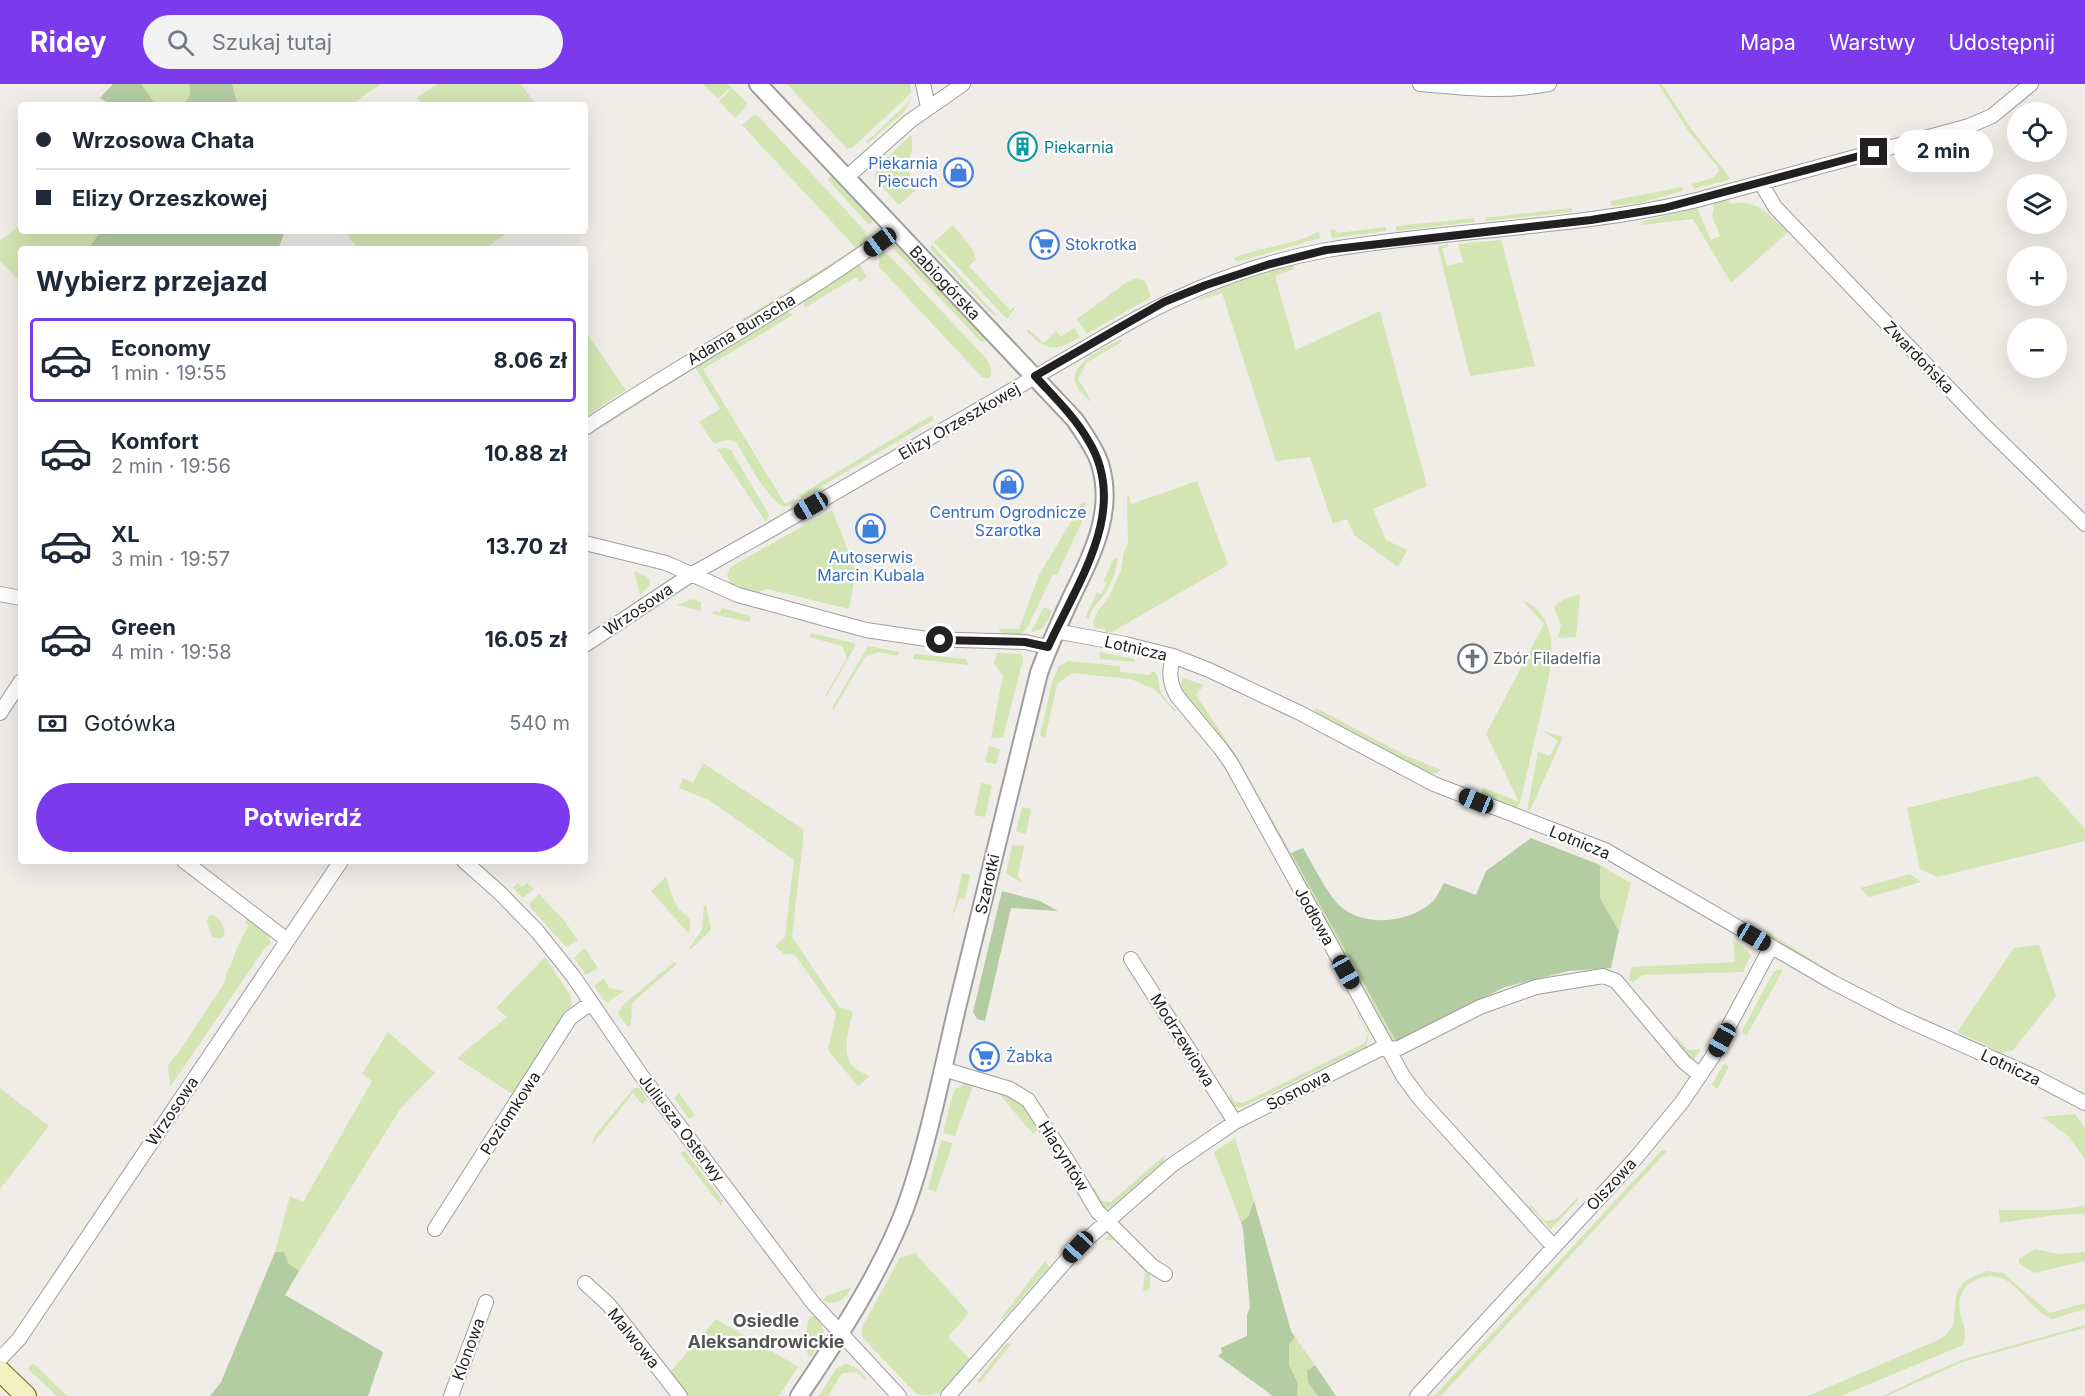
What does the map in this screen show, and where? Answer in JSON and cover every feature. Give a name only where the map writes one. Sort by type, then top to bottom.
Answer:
[{"type":"main road","points":[[0,1371],[26,1396]]},
{"type":"street","name":"Babiogórska","points":[[758,84],[1035,376]]},
{"type":"street","points":[[923,84],[928,107]]},
{"type":"street","points":[[847,177],[928,107],[963,84]]},
{"type":"street","points":[[1420,84],[1497,90],[1524,89],[1550,84]]},
{"type":"street","name":"Elizy Orzeszkowej","points":[[692,574],[1164,302],[1232,276],[1326,250],[1600,219],[1664,208],[1969,126],[1992,116],[2031,84]]},
{"type":"street","name":"Zwardońska","points":[[1761,183],[1775,207],[1986,427],[2085,524]]},
{"type":"street","name":"Adama Bunscha","points":[[588,426],[634,394],[842,268],[896,229]]},
{"type":"street","name":"Szarotki","points":[[799,1396],[840,1332],[888,1247],[906,1206],[943,1069],[1015,766],[1040,673],[1052,639],[1097,543],[1103,522],[1105,489],[1100,463],[1075,420],[1035,376]]},
{"type":"street","points":[[588,544],[654,559],[692,574]]},
{"type":"street","name":"Lotnicza","points":[[692,574],[738,595],[866,630],[927,639],[1025,642],[1052,639],[1125,644],[1173,656],[1262,694],[1434,784],[1605,850],[1771,947],[1900,1017],[2034,1077],[2085,1103]]},
{"type":"street","name":"Wrzosowa","points":[[588,643],[692,574]]},
{"type":"street","points":[[0,594],[18,597]]},
{"type":"street","name":"Jodłowa","points":[[1173,656],[1170,675],[1173,689],[1230,763],[1403,1076],[1420,1099],[1553,1246]]},
{"type":"street","points":[[0,713],[18,686]]},
{"type":"street","points":[[188,864],[287,939]]},
{"type":"street","name":"Wrzosowa","points":[[0,1359],[19,1339],[339,864]]},
{"type":"street","name":"Juliusza Osterwy","points":[[467,864],[530,922],[555,952],[638,1071],[813,1303],[899,1396]]},
{"type":"street","name":"Olszowa","points":[[1417,1396],[1662,1127],[1682,1102],[1718,1047],[1771,947]]},
{"type":"street","name":"Modrzewiowa","points":[[1131,958],[1234,1122]]},
{"type":"street","name":"Sosnowa","points":[[948,1396],[1054,1273],[1106,1221],[1172,1165],[1234,1122],[1380,1049],[1399,1048],[1480,1007],[1511,995],[1560,982],[1603,976],[1616,981],[1684,1062],[1700,1075]]},
{"type":"street","name":"Poziomkowa","points":[[435,1229],[570,1018],[591,1003]]},
{"type":"street","name":"Hiacyntów","points":[[943,1069],[1010,1089],[1028,1100],[1106,1221],[1152,1266],[1165,1274]]},
{"type":"street","name":"Malwowa","points":[[585,1283],[609,1305],[680,1396]]},
{"type":"street","name":"Klonowa","points":[[451,1396],[486,1302]]},
{"type":"green space","points":[[113,84],[141,84],[154,102],[108,102],[100,98]]},
{"type":"green space","points":[[141,84],[189,84],[189,98],[186,102],[154,102]]},
{"type":"green space","points":[[189,84],[232,84],[237,102],[185,102],[190,91]]},
{"type":"green space","points":[[232,84],[381,84],[354,102],[237,102]]},
{"type":"green space","points":[[438,84],[521,84],[534,102],[420,102],[417,97]]},
{"type":"green space","points":[[703,84],[728,84],[731,87],[718,99]]},
{"type":"green space","points":[[787,84],[910,84],[911,93],[853,147],[847,149]]},
{"type":"green space","points":[[1658,84],[1662,84],[1692,130],[1730,178],[1728,180],[1694,189],[1692,184],[1713,178],[1720,170],[1689,132]]},
{"type":"green space","points":[[732,88],[747,103],[735,118],[719,101]]},
{"type":"green space","points":[[911,100],[903,113],[868,143],[866,142]]},
{"type":"green space","points":[[754,115],[758,116],[865,231],[867,237],[864,246],[794,293],[788,290],[856,248],[742,125]]},
{"type":"green space","points":[[911,135],[912,150],[909,169],[918,188],[899,205],[875,179],[874,174],[884,164],[883,161]]},
{"type":"green space","points":[[831,176],[872,220],[872,223],[868,224],[828,180]]},
{"type":"green space","points":[[1682,187],[1683,191],[1639,203],[1612,206],[1610,201]]},
{"type":"green space","points":[[1728,200],[1730,204],[1748,203],[1762,209],[1788,232],[1731,283],[1693,219],[1641,225],[1643,221],[1697,208],[1711,240],[1720,236],[1712,216],[1714,203]]},
{"type":"green space","points":[[1572,208],[1572,212],[1486,221],[1485,218]]},
{"type":"green space","points":[[1475,218],[1474,222],[1396,231],[1396,226]]},
{"type":"green space","points":[[953,225],[972,248],[976,259],[969,266],[1010,310],[1016,307],[1007,319],[934,242]]},
{"type":"green space","points":[[18,226],[18,234],[99,234],[90,246],[18,246],[18,280],[0,261],[0,241]]},
{"type":"green space","points":[[1386,227],[1386,231],[1332,238],[1330,230],[1333,229],[1338,233]]},
{"type":"green space","points":[[1319,231],[1320,238],[1237,262],[1233,258],[1300,239]]},
{"type":"green space","points":[[99,234],[284,234],[279,246],[90,246]]},
{"type":"green space","points":[[347,234],[506,234],[488,246],[356,246]]},
{"type":"green space","points":[[1501,240],[1535,366],[1470,376],[1438,248],[1448,244],[1448,247],[1442,249],[1447,266],[1463,262],[1458,244]]},
{"type":"green space","points":[[931,244],[998,317],[990,312],[932,251]]},
{"type":"green space","points":[[895,245],[986,341],[981,342],[891,246]]},
{"type":"green space","points":[[884,250],[985,358],[990,367],[990,378],[982,377],[879,267],[879,252]]},
{"type":"green space","points":[[858,263],[867,277],[860,282],[856,277],[804,308],[805,295]]},
{"type":"green space","points":[[1293,265],[1294,269],[1275,276],[1296,350],[1380,311],[1427,486],[1373,509],[1386,540],[1407,550],[1398,567],[1354,535],[1347,519],[1333,524],[1310,457],[1276,461],[1222,293],[1195,301],[1230,285]]},
{"type":"green space","points":[[1137,278],[1145,281],[1151,297],[1086,333],[1077,319],[1127,282]]},
{"type":"green space","points":[[781,295],[781,301],[736,329],[733,325]]},
{"type":"green space","points":[[783,309],[793,315],[703,369],[785,504],[794,499],[794,503],[786,507],[773,498],[759,480],[737,443],[729,440],[714,444],[699,422],[720,409],[695,367]]},
{"type":"green space","points":[[1074,328],[1080,337],[1052,348],[1041,343],[1027,332],[1028,329],[1044,343],[1056,331],[1061,337]]},
{"type":"green space","points":[[588,335],[626,390],[588,415]]},
{"type":"green space","points":[[1121,339],[1122,342],[1087,362],[1078,379],[1091,400],[1089,401],[1075,382],[1078,368],[1091,356]]},
{"type":"green space","points":[[689,366],[695,367],[605,426],[606,419]]},
{"type":"green space","points":[[932,415],[934,419],[932,421],[802,498],[798,496]]},
{"type":"green space","points":[[717,449],[731,450],[769,515],[766,522]]},
{"type":"green space","points":[[1197,481],[1228,565],[1112,632],[1095,628],[1093,624],[1097,612],[1109,597],[1121,570],[1128,544],[1127,498],[1129,495],[1131,504]]},
{"type":"green space","points":[[1083,502],[1085,503],[1081,524],[1057,575],[1053,574],[1027,628],[1021,634],[1004,634],[998,629],[1019,629],[1039,575]]},
{"type":"green space","points":[[832,510],[856,571],[849,609],[767,589],[756,593],[732,585],[727,576],[730,567]]},
{"type":"green space","points":[[1114,558],[1118,558],[1110,585],[1092,610],[1089,619],[1086,618],[1097,592],[1101,594],[1107,583],[1103,582]]},
{"type":"green space","points":[[634,571],[650,580],[650,585],[640,595]]},
{"type":"green space","points":[[1580,595],[1576,637],[1558,638],[1561,624],[1554,608],[1566,598]]},
{"type":"green space","points":[[693,599],[701,602],[701,611],[677,605]]},
{"type":"green space","points":[[1523,601],[1533,606],[1547,624],[1552,652],[1543,704],[1520,803],[1516,809],[1484,798],[1482,787],[1519,802],[1486,734],[1544,624]]},
{"type":"green space","points":[[1044,607],[1052,611],[1049,618],[1042,628],[1031,632]]},
{"type":"green space","points":[[722,608],[750,616],[750,622],[712,614],[713,611],[720,612]]},
{"type":"green space","points":[[811,633],[854,643],[855,646],[827,696],[825,696],[847,658],[842,646],[809,637]]},
{"type":"green space","points":[[868,646],[899,652],[898,656],[878,652],[865,657],[833,711],[833,706]]},
{"type":"green space","points":[[1099,652],[1134,659],[1135,662],[1100,659]]},
{"type":"green space","points":[[997,653],[1020,654],[1023,660],[1003,737],[991,738],[1003,675],[994,664]]},
{"type":"green space","points":[[914,654],[966,659],[969,665],[913,659]]},
{"type":"green space","points":[[1068,661],[1120,666],[1120,672],[1150,675],[1152,671],[1157,675],[1163,696],[1176,710],[1175,712],[1154,689],[1131,679],[1072,673],[1057,684],[1045,738],[1040,736],[1052,682],[1059,666]]},
{"type":"green space","points":[[1183,678],[1204,685],[1196,695],[1238,758],[1396,1041],[1391,1039],[1188,703],[1181,687]]},
{"type":"green space","points":[[1316,708],[1407,756],[1441,770],[1436,774],[1428,773],[1314,712]]},
{"type":"green space","points":[[1543,731],[1563,737],[1529,813],[1528,805],[1538,752],[1550,756],[1558,741]]},
{"type":"green space","points":[[989,746],[1000,749],[996,764],[985,762]]},
{"type":"green space","points":[[703,763],[804,830],[792,937],[839,1007],[853,1012],[847,1042],[848,1057],[856,1069],[870,1076],[858,1086],[828,1050],[836,1013],[795,955],[784,954],[775,946],[785,937],[794,860],[709,800],[679,788],[683,778],[693,783]]},
{"type":"green space","points":[[2038,776],[2085,829],[2085,841],[1937,877],[1920,869],[1907,808]]},
{"type":"green space","points":[[981,783],[992,785],[985,817],[974,815]]},
{"type":"green space","points":[[1022,807],[1031,809],[1026,834],[1016,831]]},
{"type":"green space","points":[[1531,838],[1600,865],[1600,898],[1619,931],[1611,968],[1569,971],[1505,987],[1396,1041],[1291,853],[1303,848],[1329,893],[1348,912],[1372,920],[1385,920],[1398,919],[1422,909],[1434,900],[1444,883],[1476,895],[1486,871]]},
{"type":"green space","points":[[1012,845],[1024,846],[1018,876],[1022,883],[1006,873]]},
{"type":"green space","points":[[1600,865],[1631,883],[1619,931],[1600,898]]},
{"type":"green space","points":[[962,873],[970,875],[965,898],[959,899],[952,920]]},
{"type":"green space","points":[[1910,874],[1921,882],[1869,897],[1860,888]]},
{"type":"green space","points":[[666,877],[677,906],[689,918],[691,924],[689,934],[651,891]]},
{"type":"green space","points":[[518,883],[522,887],[527,883],[534,889],[523,898],[513,888]]},
{"type":"green space","points":[[1002,891],[1040,901],[1058,911],[1011,908],[985,1021],[977,1019],[973,1012]]},
{"type":"green space","points":[[539,894],[563,919],[578,940],[566,947],[530,907],[530,903]]},
{"type":"green space","points":[[706,905],[711,930],[691,949],[689,948],[702,930],[704,906]]},
{"type":"green space","points":[[213,915],[224,929],[224,936],[219,939],[212,937],[207,922],[208,916]]},
{"type":"green space","points":[[248,918],[268,934],[271,943],[265,948],[170,1087],[168,1065],[224,983],[240,941],[249,926],[244,922]]},
{"type":"green space","points":[[1766,931],[1829,970],[1767,936]]},
{"type":"green space","points":[[1733,940],[1751,955],[1743,972],[1642,975],[1633,983],[1629,980],[1631,967],[1735,962]]},
{"type":"green space","points":[[2039,945],[2056,996],[2013,1050],[2002,1053],[1957,1032],[2014,948]]},
{"type":"green space","points":[[585,948],[598,968],[586,975],[574,958]]},
{"type":"green space","points":[[545,957],[570,995],[572,1004],[531,1070],[527,1071],[512,1094],[457,1058],[507,1017],[496,1008]]},
{"type":"green space","points":[[674,962],[677,964],[632,1003],[631,1025],[628,1027],[618,1014],[623,1005]]},
{"type":"green space","points":[[1783,970],[1747,1035],[1743,1034],[1742,1031],[1774,971]]},
{"type":"green space","points":[[604,978],[609,988],[624,991],[606,1003],[594,986]]},
{"type":"green space","points":[[1357,1014],[1369,1034],[1366,1047],[1243,1107],[1233,1107],[1230,1094],[1234,1101],[1243,1103],[1365,1043],[1368,1034]]},
{"type":"green space","points":[[388,1032],[435,1073],[400,1109],[299,1271],[288,1263],[284,1252],[275,1252],[290,1196],[303,1202],[372,1081],[362,1074]]},
{"type":"green space","points":[[1676,1036],[1688,1050],[1701,1049],[1694,1060],[1689,1058],[1674,1040]]},
{"type":"green space","points":[[1724,1064],[1729,1066],[1717,1089],[1712,1084]]},
{"type":"green space","points":[[962,1081],[998,1089],[1017,1099],[1040,1123],[1064,1162],[1062,1163],[1040,1128],[1033,1134],[995,1089],[973,1086],[955,1136],[943,1133],[953,1093],[963,1085]]},
{"type":"green space","points":[[0,1088],[49,1126],[0,1189]]},
{"type":"green space","points":[[634,1088],[639,1088],[647,1100],[642,1104],[633,1093],[592,1145],[595,1135]]},
{"type":"green space","points":[[679,1093],[695,1115],[689,1119],[674,1098]]},
{"type":"green space","points":[[2075,1114],[2085,1128],[2085,1159],[2068,1136],[2042,1117]]},
{"type":"green space","points":[[1235,1138],[1254,1201],[1248,1217],[1241,1222],[1214,1152]]},
{"type":"green space","points":[[941,1140],[953,1143],[936,1192],[928,1189]]},
{"type":"green space","points":[[1662,1150],[1667,1151],[1441,1396],[1434,1396]]},
{"type":"green space","points":[[685,1151],[723,1201],[721,1206],[680,1153]]},
{"type":"green space","points":[[1165,1155],[1164,1161],[1111,1207],[1103,1209],[1092,1191],[1094,1187],[1102,1201],[1111,1202]]},
{"type":"green space","points":[[1577,1198],[1578,1200],[1551,1229],[1529,1206],[1530,1204],[1545,1221],[1556,1219]]},
{"type":"green space","points":[[1254,1201],[1291,1331],[1295,1337],[1289,1345],[1289,1365],[1298,1383],[1297,1396],[1273,1396],[1218,1356],[1222,1353],[1221,1348],[1247,1336],[1247,1315],[1250,1307],[1241,1222],[1248,1217]]},
{"type":"green space","points":[[2085,1206],[2085,1214],[2055,1215],[2000,1223],[1999,1210],[2053,1210]]},
{"type":"green space","points":[[1110,1234],[1114,1234],[1150,1271],[1150,1288],[1146,1291],[1143,1291],[1145,1271],[1115,1240],[1104,1240]]},
{"type":"green space","points":[[2035,1249],[2059,1254],[2085,1252],[2085,1261],[2034,1273],[2019,1263],[2019,1259]]},
{"type":"green space","points":[[275,1252],[284,1252],[288,1263],[299,1271],[285,1295],[383,1352],[368,1396],[210,1396],[221,1382]]},
{"type":"green space","points":[[915,1253],[969,1313],[948,1337],[970,1359],[939,1394],[915,1393],[862,1336],[862,1327],[900,1258]]},
{"type":"green space","points":[[1045,1261],[1049,1267],[1003,1319],[1001,1318]]},
{"type":"green space","points":[[1987,1271],[2003,1273],[2050,1313],[2085,1303],[2085,1309],[2052,1319],[2043,1314],[2018,1289],[2000,1277],[1990,1276],[1978,1279],[1966,1287],[1960,1299],[1959,1305],[1965,1333],[1963,1345],[1841,1396],[1808,1396],[1940,1339],[1952,1327],[1957,1293],[1963,1283]]},
{"type":"green space","points":[[851,1289],[848,1293],[839,1301],[823,1300],[826,1296]]},
{"type":"green space","points":[[811,1316],[816,1316],[824,1333],[811,1357],[807,1353],[807,1333]]},
{"type":"green space","points":[[716,1319],[798,1367],[779,1396],[686,1396],[670,1372]]},
{"type":"green space","points":[[2085,1325],[2085,1328],[1965,1361],[1883,1396],[1964,1359]]},
{"type":"green space","points":[[1295,1337],[1315,1365],[1307,1371],[1308,1383],[1318,1396],[1297,1396],[1298,1383],[1289,1365],[1289,1345]]},
{"type":"green space","points":[[1007,1343],[1011,1344],[980,1383],[977,1381]]},
{"type":"green space","points":[[33,1363],[67,1396],[57,1396],[28,1369]]},
{"type":"green space","points":[[845,1364],[857,1369],[866,1381],[857,1372],[842,1373],[828,1396],[819,1396],[836,1369]]},
{"type":"green space","points":[[1315,1365],[1336,1396],[1318,1396],[1308,1383],[1307,1371]]},
{"type":"place","name":"Piekarnia","points":[[1023,147]]},
{"type":"place","name":"Piekarnia Piecuch","points":[[959,172]]},
{"type":"place","name":"Stokrotka","points":[[1044,244]]},
{"type":"place","name":"Centrum Ogrodnicze Szarotka","points":[[1008,484]]},
{"type":"place","name":"Autoserwis Marcin Kubala","points":[[871,529]]},
{"type":"place","name":"Zbór Filadelfia","points":[[1472,658]]},
{"type":"place","name":"Żabka","points":[[985,1056]]},
{"type":"district","name":"Osiedle Aleksandrowickie","points":[[766,1330]]},
{"type":"route","points":[[940,640],[1025,642],[1048,647],[1097,543],[1103,522],[1105,489],[1100,463],[1089,442],[1075,420],[1035,376],[1164,302],[1232,276],[1326,250],[1591,220],[1664,208],[1874,152]]}]
